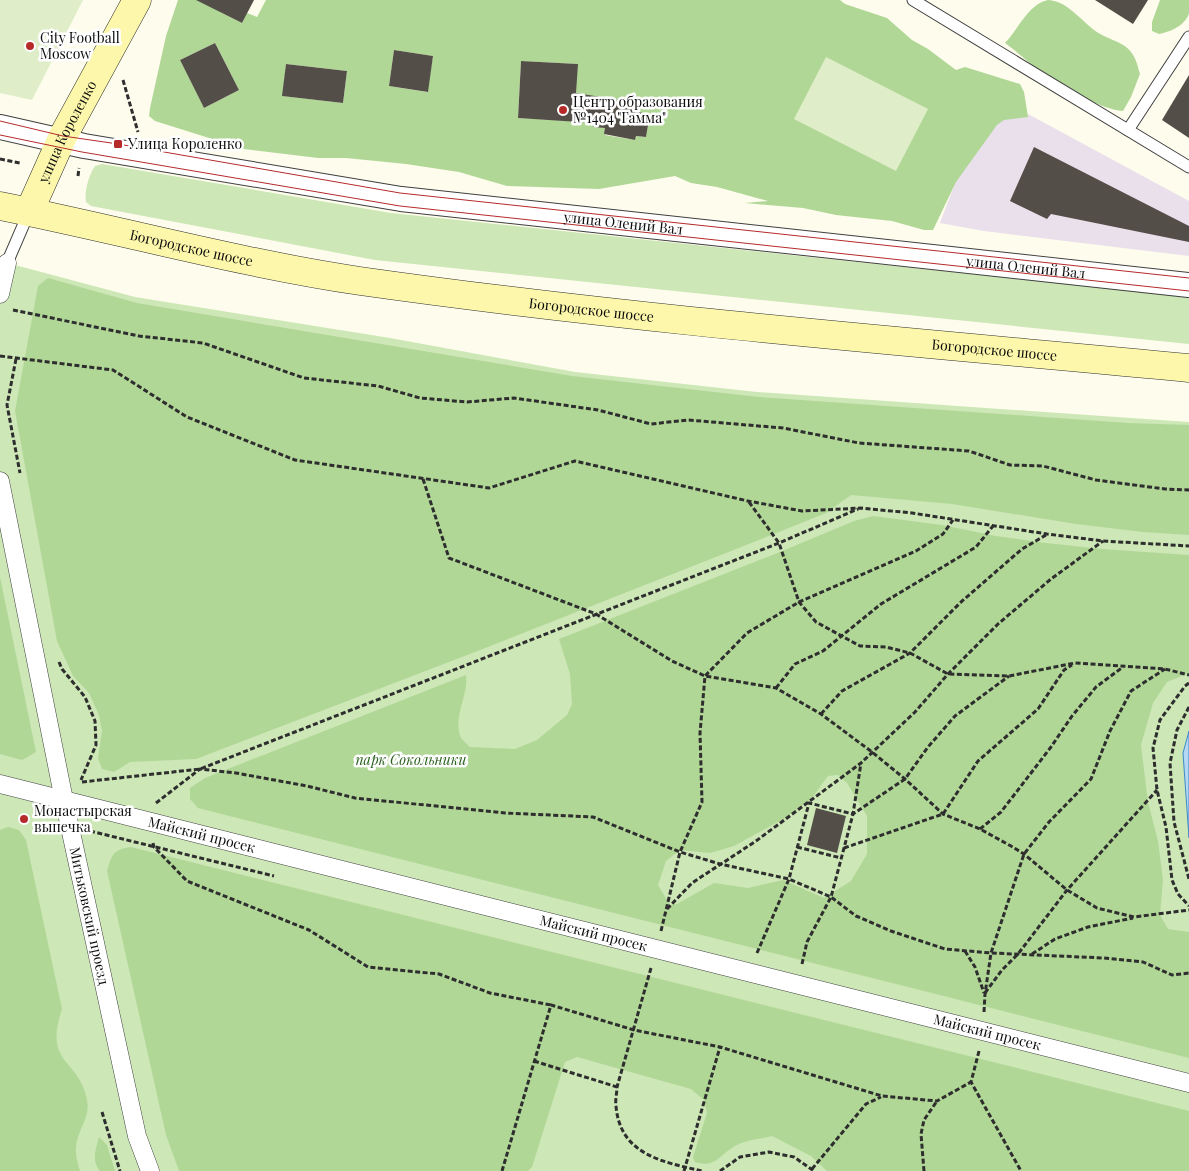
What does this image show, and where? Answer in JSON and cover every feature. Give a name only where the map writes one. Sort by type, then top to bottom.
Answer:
[{"type":"main road","name":"улица Короленко","points":[[29,212],[60,142],[138,0]]},
{"type":"main road","name":"Богородское шоссе","points":[[0,206],[269,266],[359,280],[499,299],[722,324],[1189,368]]},
{"type":"street","name":"улица Олений Вал","points":[[0,128],[60,142],[400,199],[1189,285]]},
{"type":"street","points":[[0,294],[7,263]]},
{"type":"street","name":"Митьковский проезд","points":[[0,481],[64,800],[138,1136],[150,1171]]},
{"type":"street","name":"Майский просек","points":[[0,784],[1189,1083]]},
{"type":"lane","points":[[914,0],[1189,167]]},
{"type":"lane","points":[[1128,130],[1189,37]]},
{"type":"lane","points":[[7,263],[29,212]]},
{"type":"path","points":[[122,76],[140,140]]},
{"type":"path","points":[[0,159],[20,163]]},
{"type":"path","points":[[9,310],[140,336],[203,343],[304,378],[378,386],[420,398],[467,402],[514,398],[598,410],[651,424],[688,420],[783,428],[859,443],[969,452],[1010,465],[1043,466],[1096,480],[1189,490]]},
{"type":"path","points":[[0,356],[113,370],[187,417],[295,460],[489,488],[575,461],[748,501],[802,511],[861,508],[912,513],[1103,541],[1189,546]]},
{"type":"path","points":[[16,358],[7,405],[22,482]]},
{"type":"path","points":[[423,479],[450,558],[596,614],[672,662],[705,676],[776,688],[821,714],[872,752],[943,814],[980,829],[1024,854],[1068,890],[1097,908],[1134,918]]},
{"type":"path","points":[[748,501],[779,543],[799,602],[816,622],[860,646],[886,647],[910,653],[948,674],[1009,676],[1074,663],[1165,669],[1189,675]]},
{"type":"path","points":[[861,508],[779,543],[200,769],[156,802],[149,822],[154,847],[186,881],[309,930],[368,967],[439,974],[490,993],[551,1005],[634,1030],[720,1047],[882,1096],[936,1101]]},
{"type":"path","points":[[662,930],[680,852],[702,802],[700,733],[705,676],[747,633],[799,602],[916,551],[943,534],[953,520]]},
{"type":"path","points":[[776,688],[795,664],[823,651],[882,604],[976,547],[994,526]]},
{"type":"path","points":[[821,714],[842,691],[910,653],[961,602],[1022,549],[1047,534]]},
{"type":"path","points":[[667,910],[692,883],[756,841],[861,763],[915,712],[948,674],[998,624],[1051,579],[1103,541]]},
{"type":"path","points":[[55,656],[62,669],[85,697],[95,721],[96,745],[80,782],[200,769],[236,773],[307,786],[355,798],[505,812],[593,817],[680,852],[720,864],[789,879],[831,897],[856,916],[891,931],[945,949],[1104,958],[1143,962],[1172,975],[1189,973]]},
{"type":"path","points":[[844,848],[943,814],[978,761],[1038,709],[1064,670],[1074,663]]},
{"type":"path","points":[[980,829],[1000,812],[1096,687],[1123,667]]},
{"type":"path","points":[[985,994],[991,953],[1024,854],[1049,822],[1091,779],[1110,731],[1131,691],[1165,669]]},
{"type":"path","points":[[809,803],[853,814],[905,779],[954,716],[1009,676]]},
{"type":"path","points":[[1031,955],[1054,940],[1088,927],[1189,908],[1178,894],[1172,880],[1166,827],[1157,790],[1153,748],[1160,720],[1189,683]]},
{"type":"path","points":[[1189,707],[1177,730],[1170,762],[1174,822],[1189,879]]},
{"type":"path","points":[[801,966],[807,942],[831,897],[853,814],[861,763]]},
{"type":"path","points":[[985,994],[1002,970],[1018,954],[1068,890],[1157,790]]},
{"type":"path","points":[[752,973],[757,955],[789,879],[809,803]]},
{"type":"path","points":[[797,847],[841,858]]},
{"type":"path","points":[[965,951],[975,967],[985,994]]},
{"type":"path","points":[[651,969],[618,1087],[616,1106],[623,1131],[638,1150],[685,1169],[702,1171]]},
{"type":"path","points":[[502,1171],[551,1005]]},
{"type":"path","points":[[981,1031],[979,1049],[971,1082],[1020,1171]]},
{"type":"path","points":[[685,1169],[720,1047]]},
{"type":"path","points":[[534,1062],[618,1087]]},
{"type":"path","points":[[924,1171],[921,1134],[924,1120],[936,1101],[971,1082]]},
{"type":"path","points":[[720,1171],[740,1157],[769,1152],[794,1157],[813,1170],[866,1104],[882,1096]]},
{"type":"path","points":[[102,1112],[120,1171]]},
{"type":"shaded area","points":[[989,93],[1189,201],[1189,256],[984,231],[940,223]]},
{"type":"green space","name":"City Football Moscow","points":[[0,0],[83,0],[32,100],[0,93]]},
{"type":"green space","name":"Центр образования №1404 \"Гамма\"","points":[[178,0],[226,0],[220,12],[242,23],[247,13],[257,17],[266,0],[840,0],[845,4],[887,18],[912,40],[928,49],[956,70],[965,67],[1020,84],[1024,92],[1028,117],[1004,120],[997,125],[956,182],[933,230],[924,230],[892,221],[836,215],[803,208],[745,203],[768,201],[717,187],[691,183],[675,176],[599,189],[507,186],[459,172],[406,164],[346,158],[318,158],[244,149],[155,121],[149,116],[166,36]],"holes":[[[215,43],[239,90],[204,108],[180,60]],[[394,50],[433,56],[427,92],[389,86]],[[521,61],[577,64],[574,121],[518,118]],[[286,64],[347,71],[343,103],[283,96]],[[598,97],[638,103],[637,112],[650,115],[646,137],[636,136],[635,140],[605,135],[605,128],[593,126]]]},
{"type":"green space","points":[[1048,0],[1063,4],[1095,31],[1125,46],[1133,54],[1140,74],[1123,111],[1105,107],[1061,86],[1005,43],[1029,12],[1041,2]]},
{"type":"green space","points":[[1160,0],[1189,0],[1189,13],[1185,21],[1173,30],[1159,34],[1152,31],[1152,22]]},
{"type":"green space","points":[[826,57],[928,109],[896,171],[794,119]]},
{"type":"green space","points":[[102,164],[391,213],[1189,297],[1189,344],[375,260],[91,206],[86,202],[88,183],[95,166]]},
{"type":"green space","name":"парк Сокольники","points":[[0,261],[135,297],[390,338],[575,372],[757,392],[1189,422],[1189,1171],[0,1171]]},
{"type":"green space","points":[[48,278],[137,303],[572,376],[759,397],[1128,423],[1189,425],[1189,535],[1076,524],[952,504],[851,495],[826,513],[764,538],[196,759],[130,762],[114,772],[102,769],[98,758],[102,731],[99,715],[89,693],[73,676],[57,641],[15,411],[38,286]]},
{"type":"green space","points":[[873,516],[942,525],[996,536],[1046,543],[1189,555],[1189,673],[1167,682],[1153,703],[1141,745],[1148,802],[1158,841],[1163,880],[1160,915],[1168,929],[1189,932],[1189,1058],[198,808],[190,799],[190,788],[205,778],[466,675],[458,723],[461,738],[470,747],[515,749],[537,740],[567,715],[572,704],[570,674],[559,639],[854,521]],"holes":[[[838,775],[847,783],[867,816],[867,854],[851,881],[824,898],[783,880],[748,888],[714,883],[677,904],[670,905],[658,885],[666,861],[680,850],[710,853],[734,846],[785,818],[812,798],[828,776]]]},
{"type":"green space","points":[[0,577],[36,752],[22,760],[0,754]]},
{"type":"green space","points":[[8,827],[19,830],[26,840],[62,1009],[57,1028],[59,1052],[83,1086],[87,1100],[87,1115],[76,1146],[80,1171],[0,1171],[0,830]]},
{"type":"green space","points":[[131,847],[1189,1111],[1189,1171],[827,1171],[811,1156],[772,1136],[741,1143],[713,1162],[702,1164],[695,1162],[693,1157],[707,1113],[704,1100],[691,1089],[577,1057],[565,1062],[532,1167],[528,1171],[179,1171],[166,1135],[107,871],[110,860],[117,851]]},
{"type":"green space","points":[[99,1137],[107,1145],[115,1171],[100,1171],[97,1167],[95,1154]]},
{"type":"water","points":[[1189,731],[1189,838],[1183,753]]},
{"type":"building","points":[[196,0],[254,0],[242,23]]},
{"type":"building","points":[[1095,0],[1148,0],[1133,24]]},
{"type":"building","points":[[215,43],[239,90],[204,108],[180,60]]},
{"type":"building","points":[[394,50],[433,56],[428,92],[389,86]]},
{"type":"building","points":[[521,61],[578,64],[576,93],[638,103],[637,112],[650,114],[646,137],[636,136],[635,140],[604,134],[605,128],[593,127],[594,123],[518,118]]},
{"type":"building","points":[[286,64],[347,71],[343,103],[282,96]]},
{"type":"building","points":[[1189,75],[1189,138],[1162,120]]},
{"type":"building","points":[[1034,147],[1189,226],[1189,242],[1051,214],[1047,219],[1010,201]]},
{"type":"building","points":[[816,808],[846,816],[837,853],[807,845]]},
{"type":"tram line","points":[[0,121],[63,136],[400,193],[1189,278]]},
{"type":"tram line","points":[[0,135],[82,152],[400,206],[1189,291]]},
{"type":"place","name":"City Football Moscow","points":[[30,46]]},
{"type":"place","name":"Центр образования №1404 \"Гамма\"","points":[[563,110]]},
{"type":"place","name":"Улица Короленко","points":[[118,144]]},
{"type":"place","name":"Монастырская выпечка","points":[[24,819]]}]
